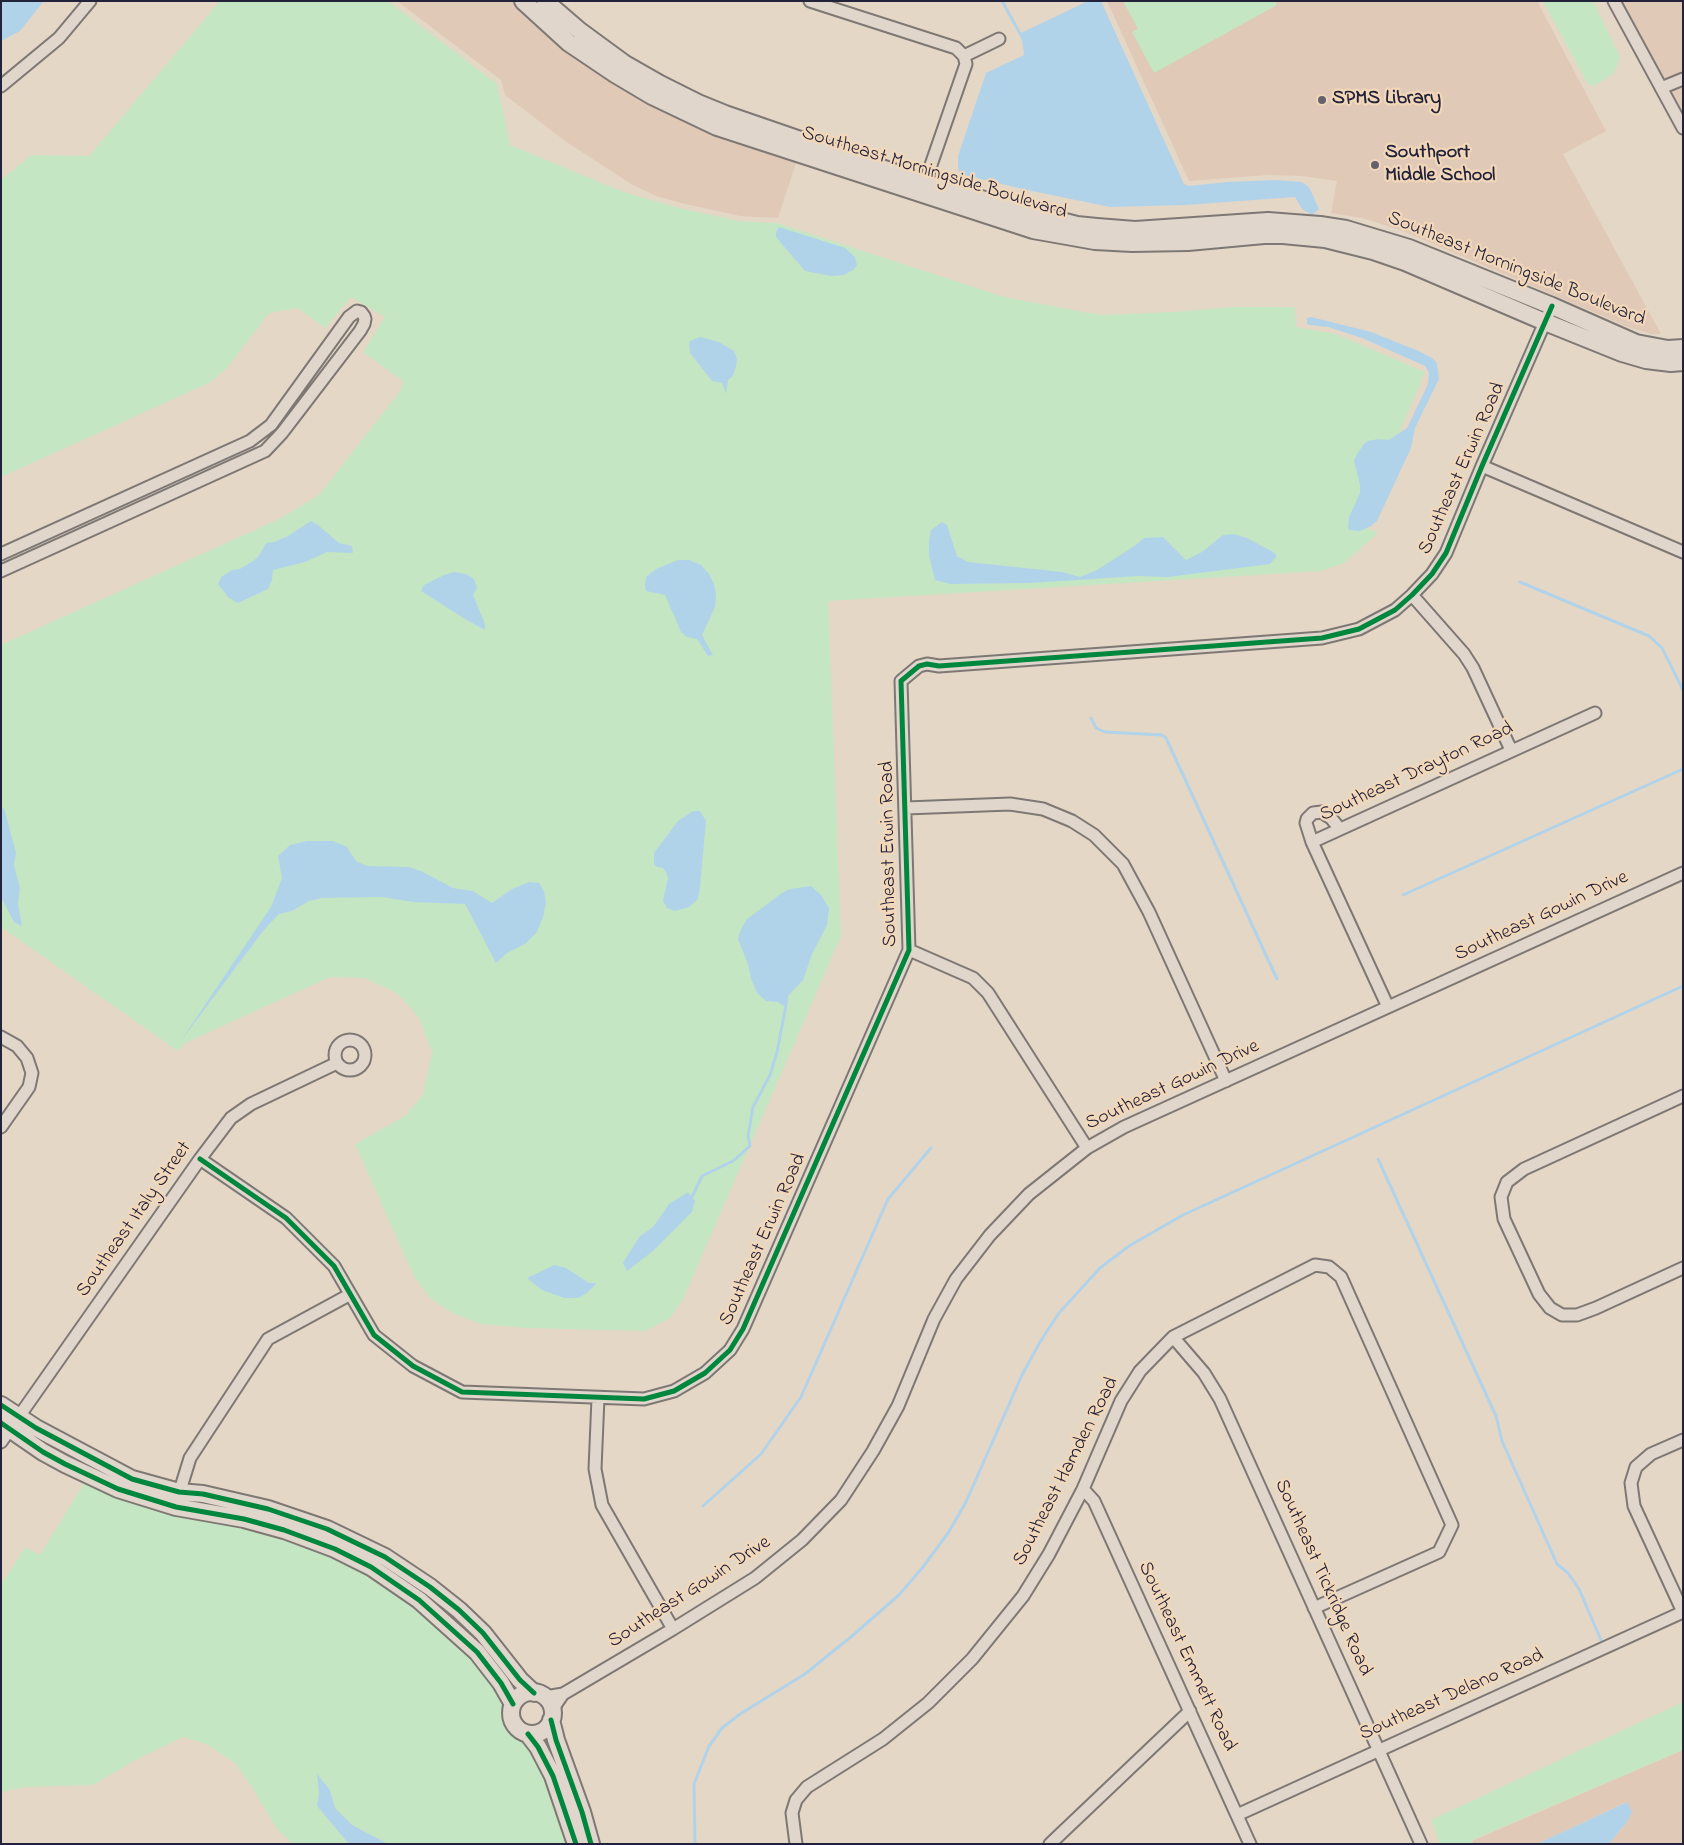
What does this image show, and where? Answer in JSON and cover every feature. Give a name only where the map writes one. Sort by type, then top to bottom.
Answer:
[{"type":"street","points":[[1,86],[59,38],[90,1]]},
{"type":"street","name":"Southeast Morningside Boulevard","points":[[523,1],[569,44],[656,90],[716,127],[796,146],[923,188],[1033,230],[1096,234],[1132,243],[1178,242],[1254,229],[1283,235],[1325,239],[1373,251],[1407,255],[1552,306],[1636,343],[1668,348],[1683,348]]},
{"type":"street","name":"Southeast Morningside Boulevard","points":[[545,1],[580,31],[625,64],[656,90]]},
{"type":"street","points":[[810,1],[956,48],[964,56],[966,64],[923,188]]},
{"type":"street","points":[[1614,1],[1683,128]]},
{"type":"street","points":[[964,56],[999,39]]},
{"type":"street","points":[[1661,88],[1683,79]]},
{"type":"street","name":"Southeast Morningside Boulevard","points":[[1407,255],[1545,322],[1622,353],[1646,360],[1671,363],[1683,362]]},
{"type":"street","name":"Southeast Erwin Road","points":[[200,1159],[286,1218],[334,1266],[349,1295],[374,1335],[413,1366],[462,1392],[644,1399],[674,1391],[705,1373],[730,1350],[743,1329],[909,950],[901,681],[919,666],[1322,638],[1358,629],[1395,610],[1432,574],[1446,553],[1552,306]]},
{"type":"street","points":[[1,554],[250,441],[271,424],[349,317],[354,312],[361,312],[366,319],[360,331],[273,443],[256,455],[1,571]]},
{"type":"street","points":[[203,463],[212,474]]},
{"type":"street","points":[[1482,466],[1683,552]]},
{"type":"street","points":[[44,535],[51,548]]},
{"type":"street","points":[[1412,595],[1464,654],[1473,668],[1512,750]]},
{"type":"street","name":"Southeast Drayton Road","points":[[1388,1007],[1312,842],[1339,828],[1595,713]]},
{"type":"street","points":[[906,808],[1010,804],[1043,809],[1072,821],[1094,835],[1124,864],[1150,912],[1226,1081]]},
{"type":"street","points":[[1312,842],[1306,818],[1313,813],[1326,814],[1332,818],[1339,828]]},
{"type":"street","name":"Southeast Gowin Drive","points":[[546,1705],[755,1578],[802,1540],[841,1500],[873,1451],[898,1406],[934,1319],[956,1279],[990,1235],[1029,1194],[1087,1148],[1124,1127],[1683,873]]},
{"type":"street","points":[[909,950],[973,978],[988,994],[1087,1148]]},
{"type":"street","points":[[1,1037],[17,1046],[27,1058],[32,1073],[28,1088],[1,1127]]},
{"type":"street","name":"Southeast Italy Street","points":[[8,1428],[231,1118],[251,1104],[337,1063]]},
{"type":"street","points":[[1683,1096],[1524,1169],[1507,1182],[1502,1197],[1504,1219],[1539,1294],[1550,1308],[1562,1315],[1577,1315],[1596,1308],[1683,1268]]},
{"type":"street","name":"Southeast Hamden Road","points":[[796,1844],[792,1813],[796,1800],[807,1787],[882,1739],[928,1703],[972,1659],[1023,1596],[1049,1554],[1083,1489],[1121,1401],[1140,1371],[1173,1337],[1315,1265],[1329,1266],[1342,1277],[1452,1526],[1439,1552],[1314,1608]]},
{"type":"street","points":[[178,1500],[190,1458],[268,1339],[349,1295]]},
{"type":"street","name":"Southeast Tickridge Road","points":[[1173,1337],[1204,1373],[1220,1399],[1421,1844]]},
{"type":"street","points":[[598,1398],[595,1468],[602,1504],[673,1629]]},
{"type":"street","points":[[1,1405],[8,1428],[43,1452],[96,1479],[131,1494],[178,1500],[284,1530],[316,1533],[385,1557],[450,1602],[483,1633],[520,1680],[546,1705],[591,1844]]},
{"type":"street","points":[[1683,1440],[1651,1454],[1636,1468],[1631,1483],[1634,1506],[1683,1612]]},
{"type":"street","name":"Southeast Emmett Road","points":[[1083,1489],[1094,1501],[1250,1844]]},
{"type":"street","points":[[316,1533],[408,1591],[438,1615],[477,1652],[501,1682],[513,1704]]},
{"type":"street","points":[[438,1615],[450,1602]]},
{"type":"street","name":"Southeast Delano Road","points":[[1237,1815],[1683,1612]]},
{"type":"street","points":[[522,1695],[546,1705],[545,1729],[534,1734],[528,1734],[522,1732],[513,1723],[511,1710],[513,1704],[522,1695]]},
{"type":"street","points":[[1050,1844],[1190,1711]]},
{"type":"street","points":[[528,1734],[538,1747],[554,1776],[576,1844]]},
{"type":"shaded area","points":[[397,1],[514,1],[562,44],[797,160],[778,218],[740,216],[681,203],[656,196],[631,184],[565,141],[505,95],[501,80]]},
{"type":"shaded area","name":"Southport Middle School","points":[[1107,1],[1537,1],[1606,131],[1563,154],[1661,334],[1651,334],[1628,327],[1403,231],[1362,218],[1331,213],[1337,181],[1302,176],[1267,175],[1189,181]]},
{"type":"shaded area","points":[[1621,1],[1683,1],[1683,73],[1664,82]]},
{"type":"shaded area","points":[[1683,84],[1681,96],[1683,116],[1669,90]]},
{"type":"shaded area","points":[[1683,1750],[1683,1844],[1609,1844],[1626,1823],[1626,1802],[1537,1844],[1473,1844],[1472,1841]]},
{"type":"green space","points":[[220,1],[388,1],[497,84],[510,145],[621,191],[679,208],[739,221],[777,223],[1004,297],[1100,315],[1234,307],[1295,307],[1296,327],[1336,334],[1425,372],[1360,525],[1378,533],[1344,563],[1322,571],[828,601],[841,936],[684,1297],[670,1318],[645,1331],[525,1328],[480,1324],[454,1314],[431,1299],[414,1277],[355,1144],[405,1116],[423,1095],[432,1052],[419,1018],[398,994],[365,978],[330,977],[185,1043],[178,1051],[1,927],[1,645],[279,519],[319,495],[401,390],[403,381],[363,352],[385,317],[351,297],[325,328],[298,308],[269,313],[227,368],[209,383],[1,477],[1,180],[31,155],[89,156]]},
{"type":"green space","points":[[1123,1],[1275,1],[1277,5],[1154,73],[1132,32],[1138,29]]},
{"type":"green space","points":[[1543,1],[1593,1],[1620,57],[1614,73],[1594,86],[1587,83]]},
{"type":"green space","points":[[86,1480],[242,1524],[352,1563],[398,1591],[473,1655],[507,1705],[506,1722],[514,1732],[525,1738],[548,1778],[570,1844],[388,1844],[352,1825],[335,1808],[330,1790],[317,1775],[319,1794],[317,1806],[349,1844],[293,1844],[277,1829],[235,1763],[206,1744],[183,1737],[132,1762],[93,1785],[24,1787],[1,1792],[1,1585],[25,1547],[40,1555]]},
{"type":"green space","points":[[1683,1702],[1683,1750],[1472,1840],[1473,1844],[1440,1844],[1431,1820]]},
{"type":"water","points":[[1,1],[44,1],[20,31],[1,41]]},
{"type":"water","points":[[1088,1],[1101,1],[1184,184],[1189,186],[1275,180],[1302,182],[1309,187],[1319,209],[1312,215],[1302,209],[1295,197],[1186,205],[1110,207],[960,174],[958,156],[986,73],[1024,55],[1021,33]]},
{"type":"water","points":[[779,227],[845,248],[855,257],[857,265],[853,270],[844,275],[831,276],[805,271],[776,237]]},
{"type":"water","points":[[1311,317],[1371,332],[1421,352],[1437,363],[1439,379],[1415,428],[1411,448],[1377,521],[1360,531],[1349,530],[1348,528],[1349,517],[1360,493],[1354,461],[1357,454],[1368,441],[1378,439],[1389,440],[1407,428],[1428,384],[1429,373],[1425,366],[1362,338],[1328,327],[1307,324],[1307,318]]},
{"type":"water","points":[[700,337],[719,342],[734,351],[737,359],[736,367],[732,377],[728,380],[726,394],[722,383],[712,381],[690,353],[690,341]]},
{"type":"water","points":[[311,521],[339,543],[352,546],[353,553],[327,552],[305,562],[273,570],[272,580],[268,589],[238,603],[229,598],[218,584],[221,577],[253,561],[258,557],[266,543],[288,536]]},
{"type":"water","points":[[942,522],[947,525],[957,556],[968,562],[1062,572],[1080,577],[1097,570],[1144,538],[1163,537],[1186,560],[1202,552],[1223,535],[1234,534],[1247,538],[1277,556],[1270,564],[1168,577],[1138,576],[1030,583],[950,584],[935,580],[929,556],[931,530]]},
{"type":"water","points":[[678,560],[689,560],[701,565],[709,574],[714,584],[716,594],[715,607],[702,635],[713,655],[708,656],[697,639],[687,637],[681,632],[665,595],[646,591],[646,577],[656,569]]},
{"type":"water","points":[[454,572],[466,574],[474,579],[477,588],[473,595],[485,624],[485,630],[421,591],[424,585]]},
{"type":"water","points":[[4,808],[16,853],[14,865],[20,888],[18,904],[22,926],[14,922],[1,897],[1,809]]},
{"type":"water","points":[[693,811],[700,811],[706,821],[698,899],[689,907],[675,911],[667,908],[663,901],[668,878],[663,868],[657,867],[654,864],[654,853],[678,821]]},
{"type":"water","points":[[307,841],[333,841],[347,847],[356,861],[367,866],[409,867],[421,871],[453,888],[473,891],[492,903],[512,889],[529,882],[539,883],[544,891],[546,903],[543,917],[537,932],[525,944],[507,953],[496,963],[465,904],[413,902],[382,897],[322,898],[309,901],[292,911],[279,914],[263,931],[180,1042],[271,907],[282,878],[278,856],[290,845]]},
{"type":"water","points":[[811,886],[821,895],[829,908],[827,925],[812,954],[803,980],[788,996],[788,1004],[783,1006],[778,1002],[766,1001],[757,993],[751,979],[748,964],[738,939],[740,931],[747,919],[782,893],[790,889]]},
{"type":"water","points":[[688,1192],[695,1201],[692,1212],[653,1251],[627,1271],[623,1263],[639,1237],[654,1226],[669,1204]]},
{"type":"water","points":[[554,1265],[566,1268],[589,1283],[597,1283],[587,1293],[578,1298],[564,1298],[542,1290],[527,1278]]},
{"type":"water","points":[[317,1774],[330,1790],[335,1808],[352,1825],[388,1844],[349,1844],[317,1806],[319,1794]]},
{"type":"water","points":[[1627,1802],[1632,1812],[1626,1823],[1609,1844],[1537,1844]]},
{"type":"waterway","points":[[1002,1],[1023,39]]},
{"type":"waterway","points":[[1520,582],[1649,636],[1662,648],[1683,690]]},
{"type":"waterway","points":[[1091,718],[1096,728],[1105,732],[1162,735],[1166,738],[1277,979]]},
{"type":"waterway","points":[[1403,895],[1683,769]]},
{"type":"waterway","points":[[695,1844],[694,1784],[709,1746],[722,1728],[740,1714],[805,1674],[852,1636],[899,1595],[923,1567],[948,1533],[966,1502],[1022,1375],[1040,1342],[1059,1313],[1100,1268],[1129,1246],[1183,1215],[1683,986]]},
{"type":"waterway","points":[[692,1197],[702,1176],[733,1161],[750,1146],[748,1136],[753,1107],[770,1075],[777,1052],[786,1005]]},
{"type":"waterway","points":[[703,1506],[761,1454],[801,1397],[888,1199],[931,1148]]},
{"type":"waterway","points":[[1378,1159],[1496,1416],[1502,1441],[1557,1564],[1568,1573],[1579,1589],[1601,1640]]},
{"type":"cycle path","points":[[200,1159],[286,1218],[334,1266],[374,1335],[413,1366],[462,1392],[644,1399],[674,1391],[705,1373],[730,1350],[743,1329],[909,950],[901,681],[919,666],[927,664],[939,666],[1322,638],[1359,629],[1395,610],[1432,574],[1446,553],[1552,306]]},
{"type":"cycle path","points":[[1,1405],[36,1428],[132,1479],[179,1492],[203,1494],[268,1509],[327,1529],[385,1557],[430,1587],[459,1610],[483,1633],[520,1680],[534,1693]]},
{"type":"cycle path","points":[[1,1423],[43,1452],[118,1489],[176,1507],[244,1519],[284,1530],[335,1549],[371,1567],[419,1600],[477,1652],[501,1683],[513,1704]]},
{"type":"cycle path","points":[[551,1720],[591,1844]]},
{"type":"cycle path","points":[[528,1734],[538,1747],[553,1776],[576,1844]]},
{"type":"place","name":"SPMS Library","points":[[1322,100]]},
{"type":"place","name":"Southport Middle School","points":[[1375,165]]}]
